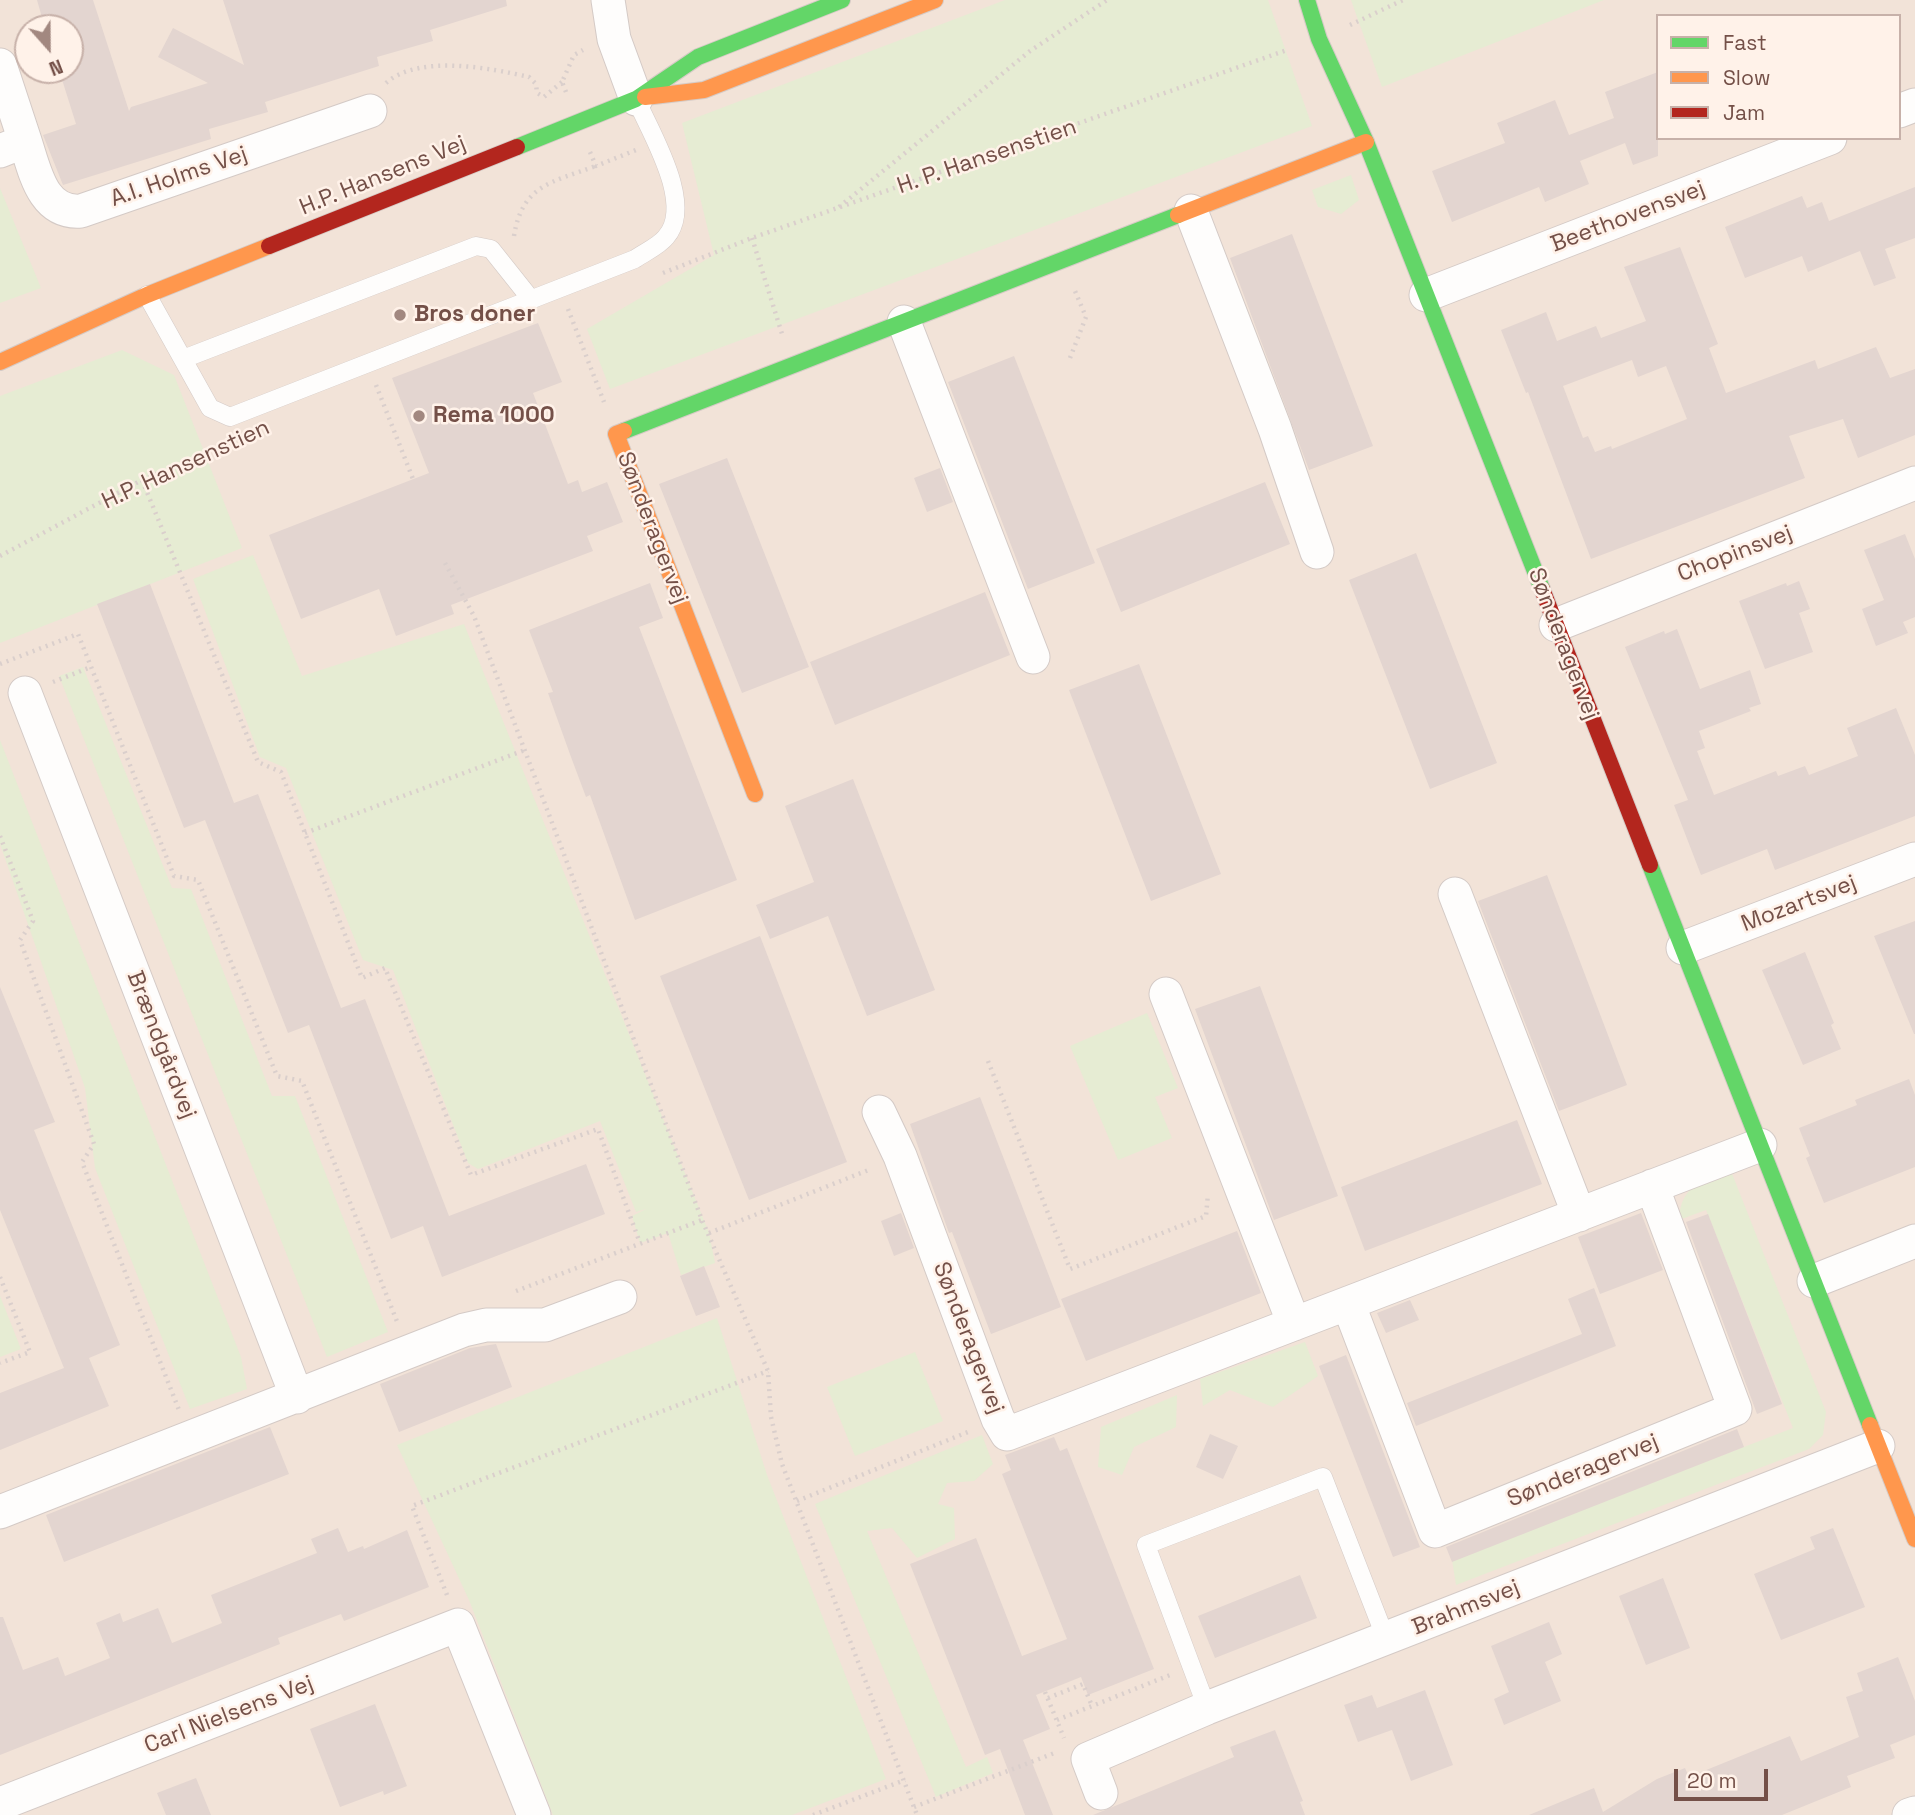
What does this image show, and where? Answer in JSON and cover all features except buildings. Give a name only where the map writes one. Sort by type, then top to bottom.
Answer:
[{"type":"street","points":[[608,0],[614,39],[636,99]]},
{"type":"street","name":"H.P. Hansens Vej","points":[[0,362],[147,295],[636,99],[698,57],[842,0]]},
{"type":"street","name":"H.P. Hansens Vej","points":[[636,99],[704,90],[935,0]]},
{"type":"street","name":"Sønderagervej","points":[[1307,0],[1319,39],[1366,142],[1915,1539]]},
{"type":"street","name":"A.I. Holms Vej","points":[[0,65],[12,146],[41,189],[60,209],[70,212],[81,211],[370,111]]},
{"type":"street","name":"Beethovensvej","points":[[1426,295],[1825,140]]},
{"type":"street","name":"Sønderagervej","points":[[755,794],[616,434],[1366,142]]},
{"type":"street","points":[[1191,211],[1275,429],[1317,552]]},
{"type":"street","name":"H.P. Hansens Vej","points":[[40,326],[147,295]]},
{"type":"street","points":[[904,322],[1033,657]]},
{"type":"street","name":"Chopinsvej","points":[[1556,625],[1915,484]]},
{"type":"street","name":"Brændgårdvej","points":[[24,693],[297,1398]]},
{"type":"street","name":"Mozartsvej","points":[[1683,948],[1915,859]]},
{"type":"street","points":[[1455,894],[1578,1215]]},
{"type":"street","points":[[1166,994],[1294,1324]]},
{"type":"street","name":"Sønderagervej","points":[[879,1112],[900,1156],[998,1419],[1007,1434],[1760,1145]]},
{"type":"street","name":"Sønderagervej","points":[[1348,1303],[1435,1531],[1735,1409],[1652,1186]]},
{"type":"street","points":[[1814,1281],[1915,1241]]},
{"type":"street","points":[[0,1512],[475,1327],[545,1325],[620,1297]]},
{"type":"street","name":"Brahmsvej","points":[[1088,1759],[1207,1708],[1878,1446]]},
{"type":"street","points":[[458,1625],[534,1815]]},
{"type":"street","name":"Carl Nielsens Vej","points":[[0,1804],[458,1625]]},
{"type":"street","points":[[1088,1759],[1101,1793]]},
{"type":"street","points":[[1909,1815],[1915,1813]]},
{"type":"lane","points":[[147,295],[210,408],[230,417],[635,259],[667,236],[676,210],[675,190],[636,99]]},
{"type":"lane","points":[[183,359],[465,248],[484,246],[498,256],[530,298]]},
{"type":"lane","points":[[1207,1708],[1146,1545],[1323,1477],[1386,1639]]},
{"type":"path","points":[[836,209],[1030,51],[1107,0]]},
{"type":"path","name":"H. P. Hansenstien","points":[[654,277],[752,238],[1319,39],[1403,1]]},
{"type":"path","points":[[370,111],[379,89],[392,78],[431,66],[529,77],[536,84],[537,93],[544,97],[562,82]]},
{"type":"path","points":[[508,270],[516,218],[531,194],[543,186],[596,166]]},
{"type":"path","points":[[752,238],[792,366]]},
{"type":"path","points":[[1063,261],[1086,317],[1070,358]]},
{"type":"path","points":[[559,289],[616,434]]},
{"type":"path","points":[[569,311],[581,306]]},
{"type":"path","points":[[362,386],[375,380],[413,479]]},
{"type":"path","name":"H.P. Hansenstien","points":[[0,556],[142,480],[240,438]]},
{"type":"path","points":[[142,480],[258,762],[281,772],[362,978],[386,968],[471,1175],[598,1129],[640,1243]]},
{"type":"path","points":[[445,563],[474,616],[702,1220],[768,1371],[771,1418],[782,1464],[917,1815]]},
{"type":"path","points":[[0,664],[78,634],[174,876],[198,880],[277,1076],[302,1081],[408,1351]]},
{"type":"path","points":[[305,833],[525,750]]},
{"type":"path","points":[[0,836],[33,921],[20,940],[94,1144],[82,1162],[190,1438]]},
{"type":"path","points":[[988,1061],[1070,1269],[1206,1216],[1208,1191]]},
{"type":"path","points":[[709,1233],[900,1156]]},
{"type":"path","points":[[504,1296],[702,1220]]},
{"type":"path","points":[[0,1277],[30,1352],[0,1363]]},
{"type":"path","points":[[458,1625],[412,1506],[768,1371]]},
{"type":"path","points":[[797,1501],[998,1419]]},
{"type":"path","points":[[1057,1720],[1192,1667]]},
{"type":"path","points":[[1048,1698],[1083,1685],[1092,1706]]},
{"type":"path","points":[[1045,1692],[1053,1710]]},
{"type":"path","points":[[914,1807],[1059,1751],[1088,1759]]},
{"type":"path","points":[[813,1815],[905,1780]]},
{"type":"shaded area","points":[[0,0],[1915,0],[1915,1815],[0,1815]]},
{"type":"green space","points":[[1005,0],[1268,0],[1312,126],[610,389],[587,329],[714,255],[682,123]]},
{"type":"green space","points":[[1351,0],[1604,0],[1382,87]]},
{"type":"green space","points":[[1351,175],[1359,200],[1341,214],[1318,207],[1312,190]]},
{"type":"green space","points":[[0,188],[41,288],[0,303]]},
{"type":"green space","points":[[122,350],[174,375],[242,548],[0,643],[0,396]]},
{"type":"green space","points":[[253,555],[302,676],[464,624],[709,1233],[715,1263],[681,1275],[668,1233],[640,1243],[632,1216],[646,1209],[636,1212],[600,1121],[478,1169],[468,1163],[393,970],[363,960],[286,768],[260,757],[193,579]]},
{"type":"green space","points":[[83,667],[172,888],[191,889],[272,1096],[295,1096],[388,1332],[327,1357],[59,676]]},
{"type":"green space","points":[[0,740],[241,1357],[247,1389],[190,1409],[95,1168],[85,1088],[0,844]]},
{"type":"green space","points":[[1147,1013],[1178,1088],[1155,1097],[1172,1138],[1118,1160],[1070,1046]]},
{"type":"green space","points":[[1731,1171],[1826,1412],[1823,1435],[1809,1449],[1456,1585],[1452,1560],[1793,1428],[1706,1210],[1679,1220],[1684,1198],[1689,1191],[1702,1182]]},
{"type":"green space","points":[[0,1296],[21,1349],[0,1357]]},
{"type":"green space","points":[[717,1318],[767,1475],[886,1779],[792,1815],[553,1815],[469,1600],[397,1445]]},
{"type":"green space","points":[[1305,1342],[1318,1376],[1273,1407],[1230,1390],[1203,1406],[1200,1379]]},
{"type":"green space","points":[[915,1352],[943,1421],[855,1456],[827,1387]]},
{"type":"green space","points":[[1177,1395],[1176,1427],[1134,1447],[1122,1475],[1098,1467],[1101,1427]]},
{"type":"green space","points":[[982,1435],[993,1464],[974,1481],[947,1483],[938,1504],[954,1508],[955,1539],[917,1558],[892,1528],[867,1531],[966,1767],[987,1757],[993,1773],[936,1797],[815,1504]]},
{"type":"traffic: fast","points":[[517,147],[636,99],[698,57],[842,0]]},
{"type":"traffic: fast","points":[[1307,0],[1319,39],[1366,142],[1542,589]]},
{"type":"traffic: fast","points":[[624,431],[1178,215]]},
{"type":"traffic: fast","points":[[1650,865],[1870,1425]]},
{"type":"traffic: slow","points":[[645,97],[704,90],[935,0]]},
{"type":"traffic: slow","points":[[1178,215],[1366,142]]},
{"type":"traffic: slow","points":[[0,362],[147,295],[269,246]]},
{"type":"traffic: slow","points":[[624,431],[616,434],[755,794]]},
{"type":"traffic: slow","points":[[1870,1425],[1915,1539]]},
{"type":"traffic: jam","points":[[269,246],[517,147]]},
{"type":"traffic: jam","points":[[1542,589],[1650,865]]},
{"type":"place","name":"Bros doner","points":[[400,315]]},
{"type":"place","name":"Rema 1000","points":[[419,416]]}]
